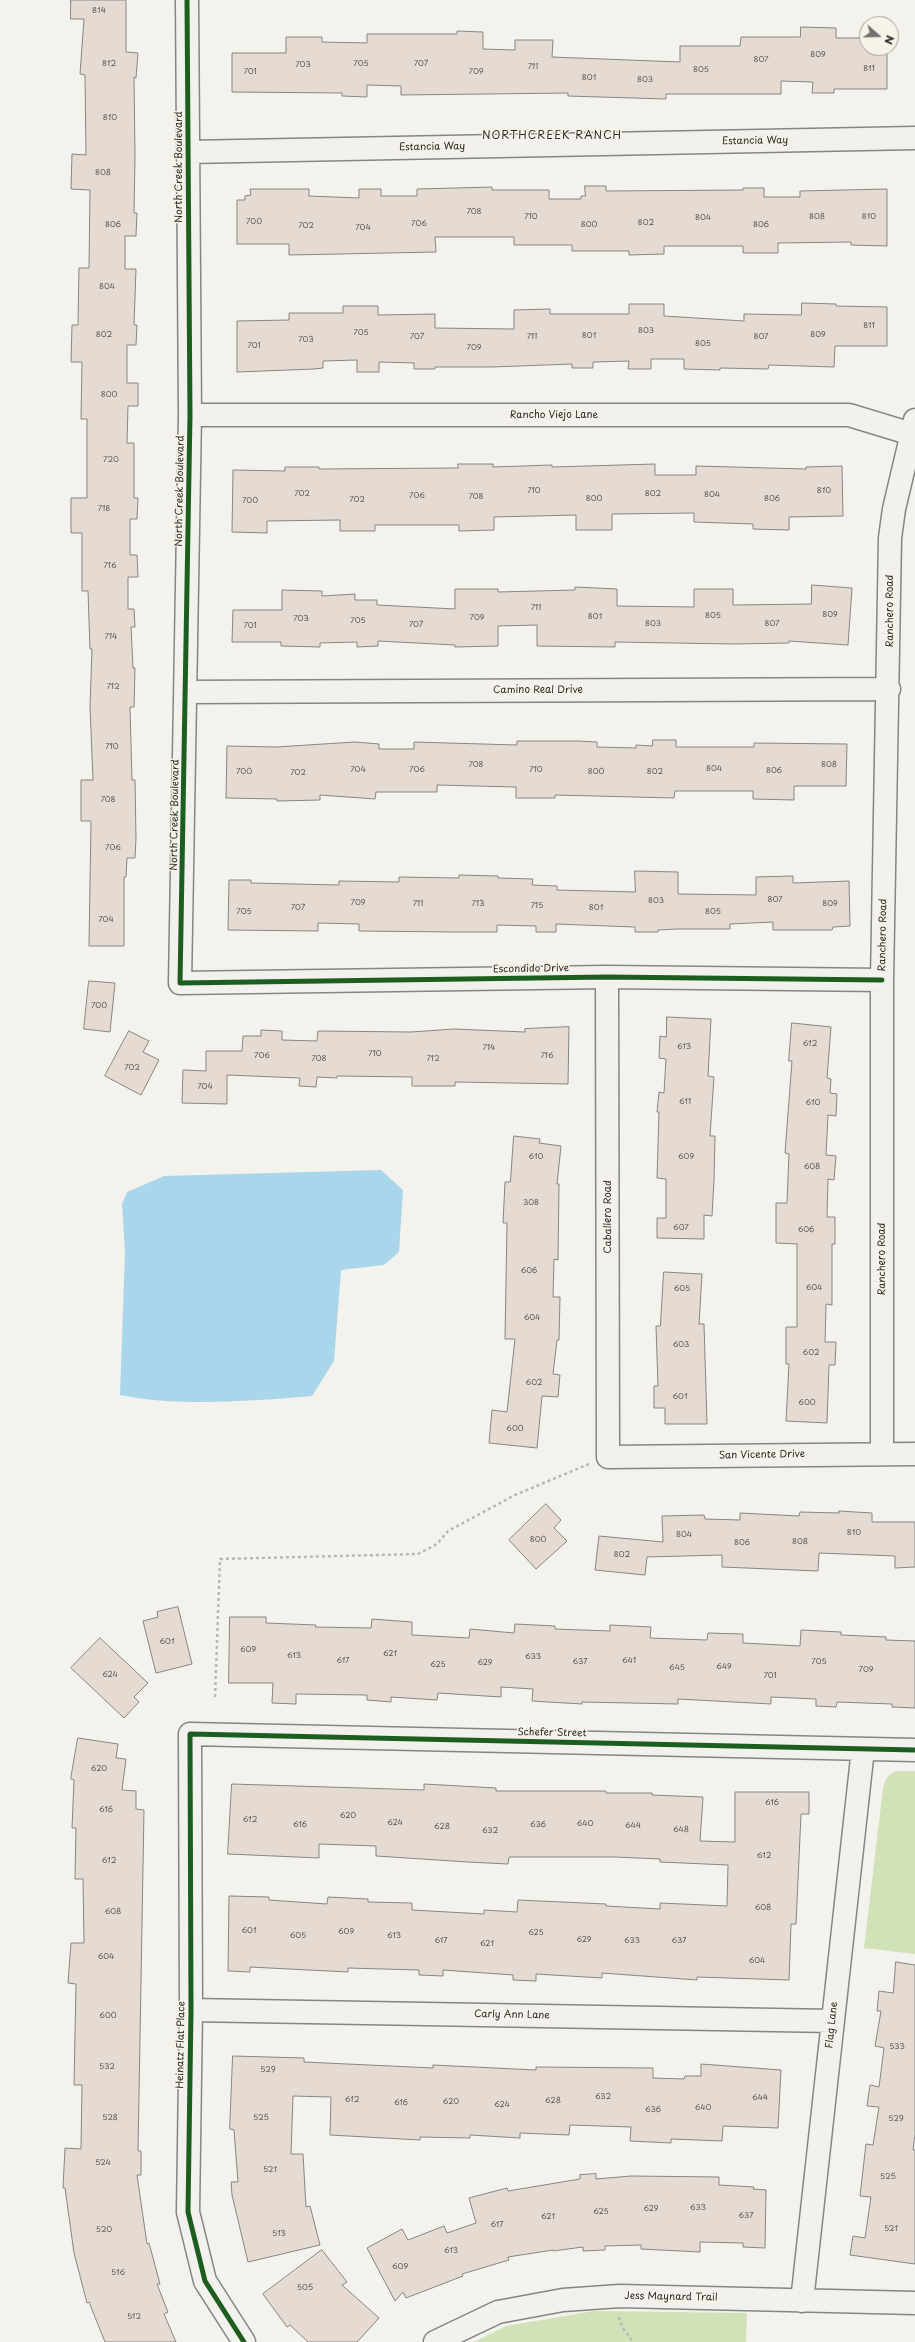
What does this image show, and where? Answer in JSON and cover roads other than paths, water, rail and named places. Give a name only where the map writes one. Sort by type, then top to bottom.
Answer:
[{"type":"street","name":"North Creek Boulevard","points":[[180,983],[190,415],[187,0]]},
{"type":"street","name":"Estancia Way","points":[[188,152],[915,138]]},
{"type":"street","name":"Rancho Viejo Lane","points":[[190,415],[849,415],[914,430]]},
{"type":"street","name":"Ranchero Road","points":[[882,1453],[882,980],[889,689],[891,524],[914,430]]},
{"type":"street","name":"Camino Real Drive","points":[[186,692],[889,689]]},
{"type":"street","name":"Escondido Drive","points":[[180,983],[607,976],[882,980]]},
{"type":"street","name":"Caballero Road","points":[[607,976],[608,1457]]},
{"type":"street","name":"San Vicente Drive","points":[[608,1457],[882,1453],[915,1454]]},
{"type":"street","name":"Schefer Street","points":[[190,1734],[915,1750]]},
{"type":"street","name":"Heinatz Flat Place","points":[[190,1734],[191,2010],[188,2212],[205,2281],[244,2342]]},
{"type":"street","name":"Flag Lane","points":[[802,2301],[863,1749]]},
{"type":"street","name":"Carly Ann Lane","points":[[191,2010],[833,2021]]},
{"type":"street","name":"Jess Maynard Trail","points":[[434,2342],[498,2312],[562,2300],[620,2296],[915,2303]]},
{"type":"water","points":[[381,1170],[403,1190],[399,1252],[384,1265],[341,1270],[334,1361],[312,1396],[265,1400],[190,1402],[142,1399],[120,1395],[125,1252],[122,1204],[127,1192],[164,1176]]},
{"type":"district","name":"NORTHCREEK RANCH","points":[[552,136]]}]
